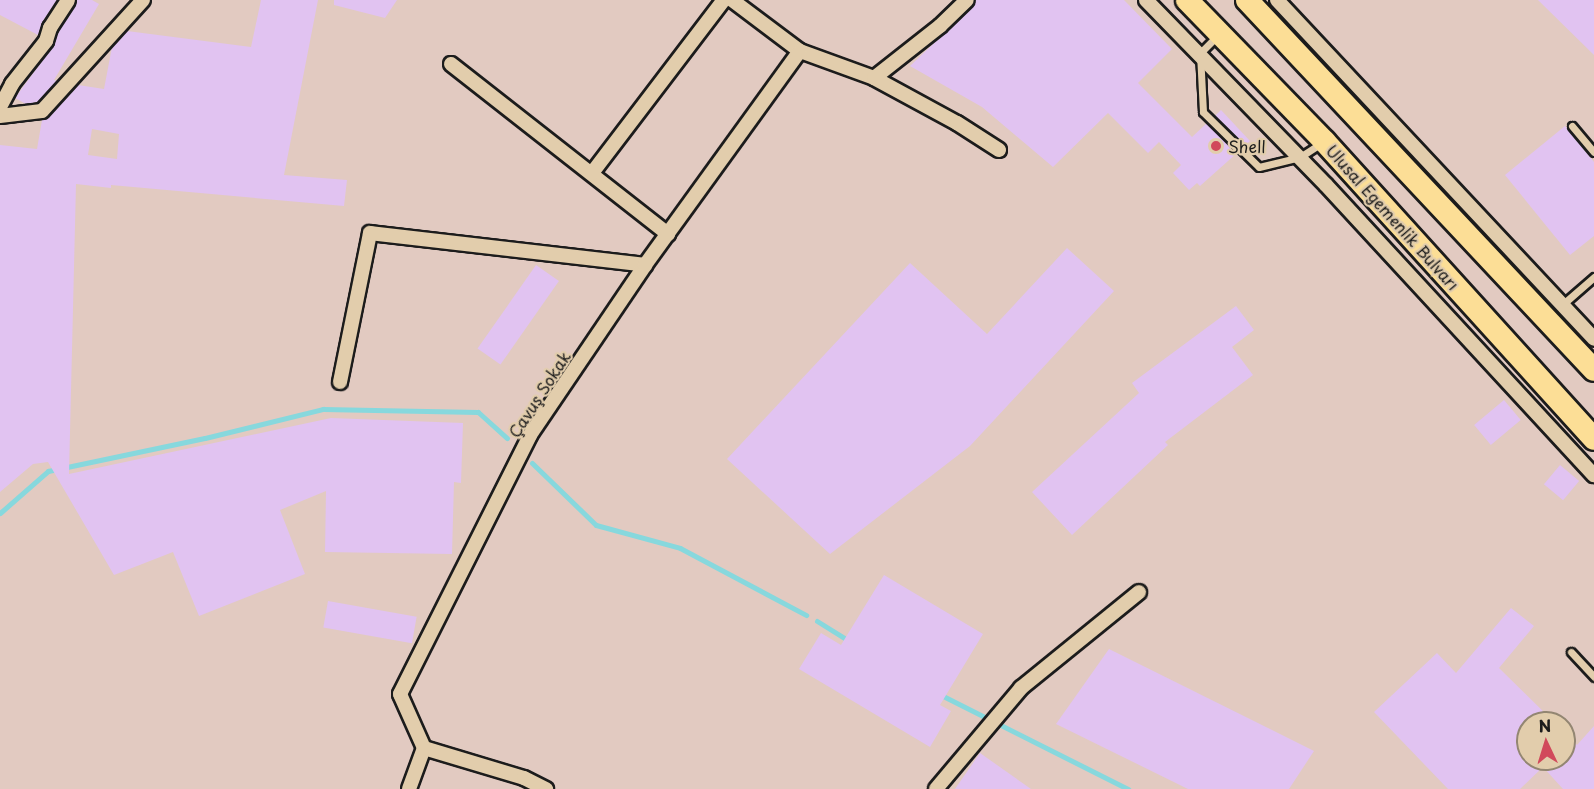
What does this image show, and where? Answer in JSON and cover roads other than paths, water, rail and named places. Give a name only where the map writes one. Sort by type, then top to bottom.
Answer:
[{"type":"highway","name":"Ulusal Egemenlik Bulvarı","points":[[1187,0],[1324,141],[1594,439]]},
{"type":"highway","points":[[1247,0],[1594,370]]},
{"type":"street","points":[[0,107],[12,84],[46,41],[50,27],[68,0]]},
{"type":"street","points":[[0,116],[42,111],[143,0]]},
{"type":"street","points":[[592,173],[724,0]]},
{"type":"street","points":[[732,0],[800,51],[874,78],[957,123],[999,150]]},
{"type":"street","points":[[874,78],[940,26],[967,0]]},
{"type":"street","points":[[1146,0],[1300,158],[1594,475]]},
{"type":"street","points":[[1277,0],[1594,339]]},
{"type":"street","name":"Çavuş Sokak","points":[[424,748],[400,694],[530,435],[645,265],[800,51]]},
{"type":"street","points":[[451,64],[668,234]]},
{"type":"street","points":[[340,382],[370,233],[645,265]]},
{"type":"street","points":[[936,789],[1021,688],[1139,592]]},
{"type":"street","points":[[409,789],[424,748],[524,778],[546,789]]},
{"type":"lane","points":[[1220,34],[1200,53],[1203,112],[1260,167],[1300,158],[1324,141]]},
{"type":"lane","points":[[1572,126],[1594,152]]},
{"type":"lane","points":[[1563,304],[1594,277]]},
{"type":"lane","points":[[1571,652],[1594,677]]},
{"type":"waterway","points":[[0,513],[48,471],[205,438],[323,409],[478,412],[507,438]]},
{"type":"waterway","points":[[532,463],[596,525],[680,548],[806,615]]},
{"type":"waterway","points":[[817,621],[851,642]]},
{"type":"waterway","points":[[939,694],[1128,789]]},
{"type":"place","name":"Shell","points":[[1216,146]]}]
